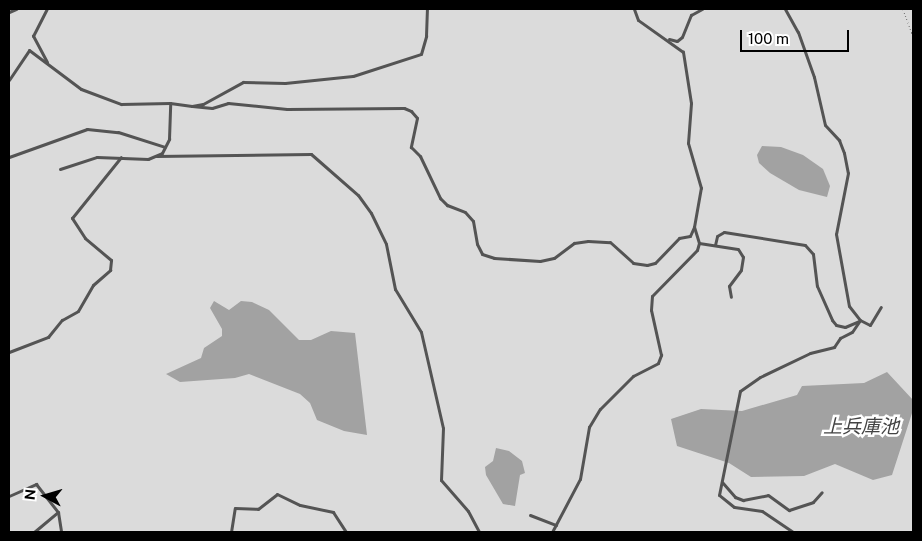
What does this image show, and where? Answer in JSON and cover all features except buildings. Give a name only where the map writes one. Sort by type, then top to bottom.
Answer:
[{"type":"lane","points":[[9,12],[16,9]]},
{"type":"lane","points":[[47,9],[33,36],[47,62]]},
{"type":"lane","points":[[192,106],[215,99],[243,82],[285,83],[353,76],[421,54],[426,36],[427,9]]},
{"type":"lane","points":[[9,80],[29,50],[81,89],[121,104],[170,102],[212,108],[228,103],[287,109],[404,108],[412,111],[417,118],[411,147],[420,156],[440,198],[447,205],[465,212],[473,221],[476,244],[482,254],[494,258],[540,261],[554,258],[574,243],[588,241],[610,242],[633,263],[647,265],[655,263],[679,238],[690,236],[694,227],[701,188],[688,143],[689,83],[684,52],[668,38],[638,20],[634,9]]},
{"type":"lane","points":[[668,38],[677,41],[691,15],[702,9]]},
{"type":"lane","points":[[785,9],[798,32],[811,68],[825,125],[839,140],[844,153],[848,173],[836,234],[849,306],[860,320],[870,325],[875,323],[881,307]]},
{"type":"lane","points":[[156,156],[166,147],[170,131],[170,102]]},
{"type":"lane","points":[[9,157],[87,129],[118,132],[166,147]]},
{"type":"lane","points":[[60,169],[97,157],[121,156],[148,159],[156,156],[310,154],[358,195],[371,213],[386,244],[395,289],[421,332],[443,428],[441,480],[468,511],[479,532]]},
{"type":"lane","points":[[9,352],[48,337],[62,320],[78,310],[94,285],[110,270],[111,260],[85,238],[72,218],[121,156]]},
{"type":"lane","points":[[552,532],[580,479],[589,427],[600,409],[633,376],[658,363],[661,355],[651,310],[652,296],[698,250],[699,243],[694,227]]},
{"type":"lane","points":[[716,245],[717,236],[724,232],[805,245],[813,254],[816,286],[832,320],[836,325],[846,327],[860,320]]},
{"type":"lane","points":[[699,243],[738,250],[743,258],[741,270],[729,286],[731,297]]},
{"type":"lane","points":[[793,532],[762,511],[734,507],[720,495],[740,391],[748,383],[810,353],[834,347],[840,338],[852,332],[860,320]]},
{"type":"lane","points":[[721,482],[735,497],[743,500],[768,495],[790,510],[813,502],[822,492]]},
{"type":"lane","points":[[9,496],[36,484],[58,512],[61,532]]},
{"type":"lane","points":[[231,532],[235,508],[258,509],[277,494],[300,505],[334,512],[346,532]]},
{"type":"lane","points":[[34,532],[58,512]]},
{"type":"lane","points":[[530,515],[556,525]]},
{"type":"path","points":[[903,9],[913,37]]},
{"type":"shaded area","points":[[9,9],[913,9],[913,532],[9,532]]},
{"type":"water","points":[[762,146],[781,147],[803,155],[823,169],[830,186],[827,197],[799,190],[770,173],[759,163],[757,155]]},
{"type":"water","points":[[214,301],[229,310],[241,301],[252,302],[269,310],[299,340],[311,340],[331,331],[355,333],[367,435],[344,431],[317,420],[310,403],[300,394],[249,374],[235,378],[180,382],[166,374],[201,358],[204,348],[222,336],[222,329],[210,308]]},
{"type":"water","name":"上兵庫池","points":[[887,372],[913,400],[913,410],[892,475],[873,480],[835,464],[804,476],[751,477],[729,463],[677,446],[671,419],[701,409],[742,411],[797,395],[802,386],[864,383]]},
{"type":"water","points":[[496,448],[509,451],[522,461],[525,473],[520,475],[515,506],[503,504],[486,475],[485,467],[493,461]]}]
